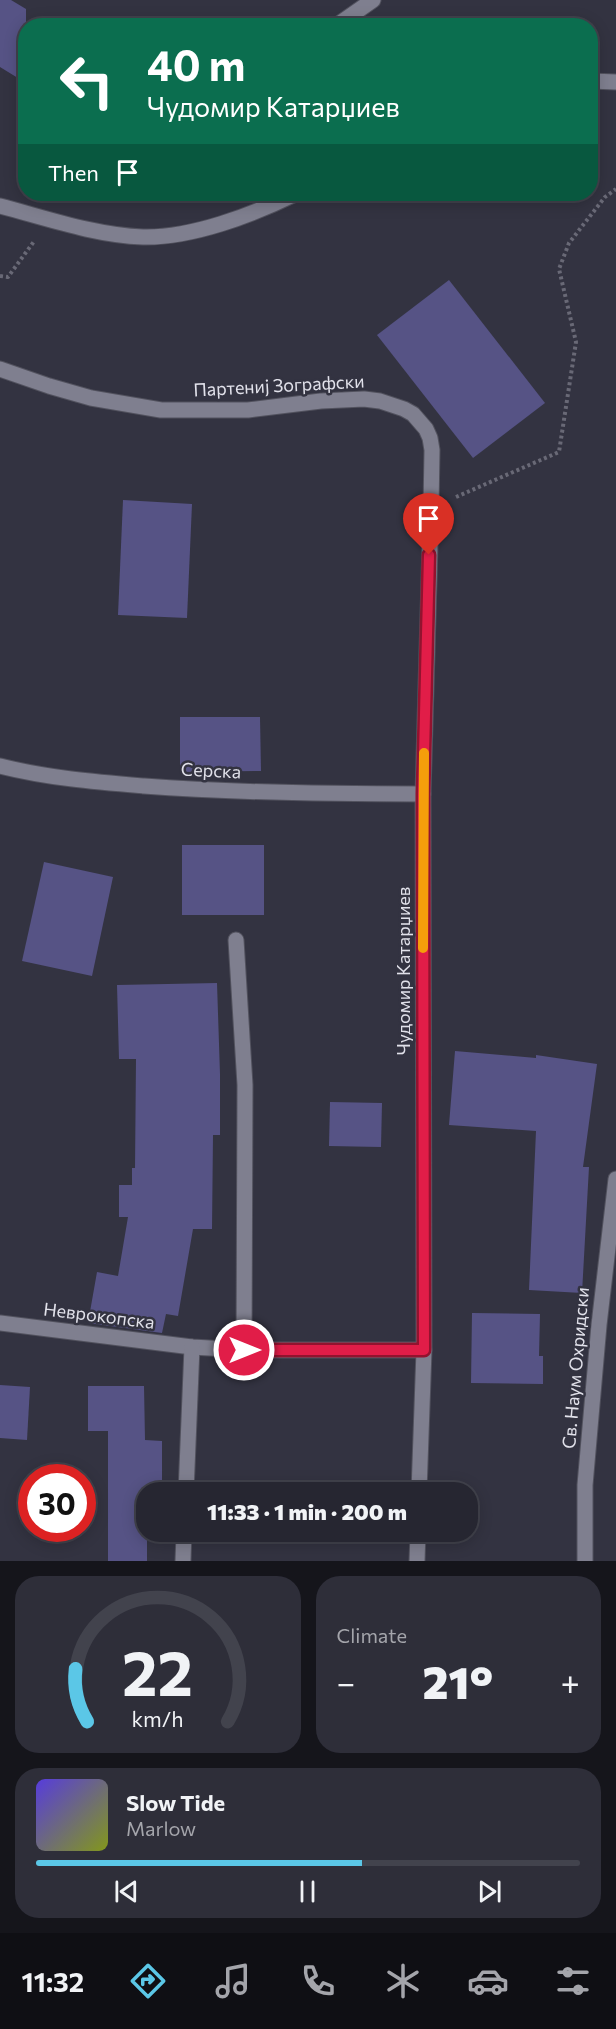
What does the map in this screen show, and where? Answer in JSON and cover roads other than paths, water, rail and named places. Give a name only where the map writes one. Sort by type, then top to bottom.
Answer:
[{"type":"street","points":[[347,18],[373,0]]},
{"type":"street","points":[[598,81],[616,82]]},
{"type":"street","points":[[0,206],[126,235],[170,235],[231,220],[278,201]]},
{"type":"street","name":"Партениј Зографски","points":[[0,369],[91,398],[161,410],[248,410],[321,401],[364,399],[380,401],[404,408],[413,414],[426,429],[432,450]]},
{"type":"street","name":"Чудомир Катарџиев","points":[[419,1482],[424,1350],[423,794],[432,450]]},
{"type":"street","name":"Серска","points":[[0,766],[23,772],[111,783],[198,790],[310,794],[423,794]]},
{"type":"street","points":[[237,940],[245,1084],[244,1350]]},
{"type":"street","name":"Св. Наум Охридски","points":[[585,1561],[586,1473],[599,1325],[616,1179]]},
{"type":"street","name":"Неврокопска","points":[[0,1323],[192,1347],[244,1350],[424,1350]]},
{"type":"street","points":[[186,1482],[192,1347]]},
{"type":"street","points":[[183,1561],[184,1542]]},
{"type":"street","points":[[417,1561],[418,1542]]}]
